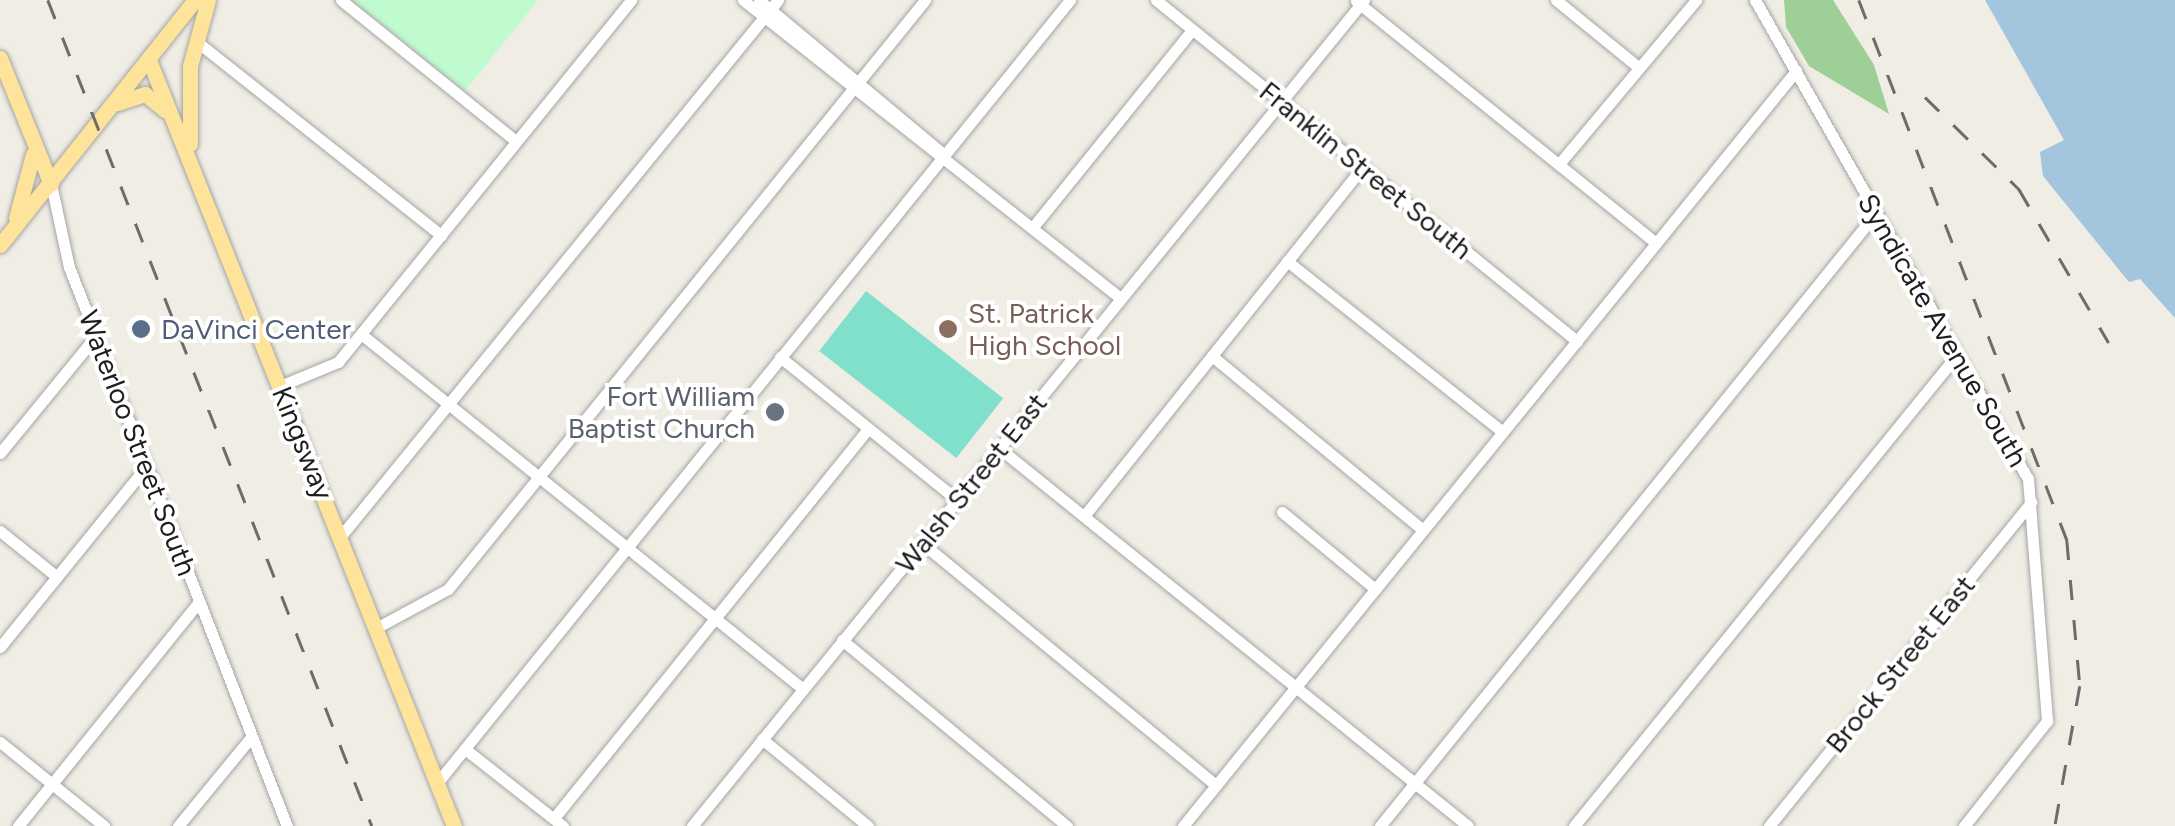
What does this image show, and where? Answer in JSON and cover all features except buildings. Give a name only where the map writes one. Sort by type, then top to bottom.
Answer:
[{"type":"main road","points":[[3,242],[195,0]]},
{"type":"main road","points":[[191,158],[196,41],[208,0]]},
{"type":"main road","name":"Kingsway","points":[[149,60],[454,826]]},
{"type":"main road","name":"Waterloo Street South","points":[[1,62],[51,184]]},
{"type":"main road","points":[[115,104],[145,94],[162,103],[191,158]]},
{"type":"main road","points":[[3,242],[32,180],[33,145]]},
{"type":"street","points":[[341,0],[516,141]]},
{"type":"street","points":[[280,386],[338,362],[631,0]]},
{"type":"street","points":[[743,0],[771,9]]},
{"type":"street","points":[[759,0],[856,85],[1121,298]]},
{"type":"street","points":[[376,628],[440,597],[925,0]]},
{"type":"street","points":[[436,782],[1070,0]]},
{"type":"street","name":"Franklin Street South","points":[[1156,0],[1577,340]]},
{"type":"street","points":[[1556,0],[1637,66]]},
{"type":"street","name":"Syndicate Avenue South","points":[[1755,0],[2028,478],[2047,686],[2043,729],[1964,826]]},
{"type":"street","points":[[1360,2],[1656,243]]},
{"type":"street","name":"Walsh Street East","points":[[692,826],[1360,2]]},
{"type":"street","points":[[1559,164],[1689,2]]},
{"type":"street","points":[[340,537],[771,9]]},
{"type":"street","points":[[1033,227],[1192,30]]},
{"type":"street","points":[[196,41],[441,235]]},
{"type":"street","points":[[1183,826],[1796,72]]},
{"type":"street","points":[[1084,516],[1363,166]]},
{"type":"street","name":"Waterloo Street South","points":[[51,184],[96,337],[287,826]]},
{"type":"street","points":[[1380,826],[1876,213]]},
{"type":"street","points":[[1287,260],[1503,432]]},
{"type":"street","points":[[361,334],[803,689]]},
{"type":"street","points":[[0,453],[96,337]]},
{"type":"street","points":[[1212,356],[1423,530]]},
{"type":"street","points":[[1574,826],[1956,356]]},
{"type":"street","points":[[780,358],[957,500]]},
{"type":"street","points":[[465,749],[559,822],[715,618],[868,430]]},
{"type":"street","points":[[999,448],[1468,826]]},
{"type":"street","points":[[0,647],[146,468]]},
{"type":"street","name":"Brock Street East","points":[[1768,826],[2031,502]]},
{"type":"street","points":[[1282,512],[1375,588]]},
{"type":"street","points":[[0,531],[57,577]]},
{"type":"street","points":[[922,543],[1216,785]]},
{"type":"street","points":[[18,826],[199,602]]},
{"type":"street","points":[[842,640],[1067,826]]},
{"type":"street","points":[[178,826],[251,737]]},
{"type":"street","points":[[762,739],[868,826]]},
{"type":"street","points":[[0,742],[104,826]]},
{"type":"green space","points":[[351,0],[538,0],[465,91]]},
{"type":"green space","points":[[1784,0],[1833,0],[1874,65],[1889,114],[1809,66],[1786,27]]},
{"type":"shaded area","points":[[1985,0],[2175,0],[2175,318],[2140,279],[2129,282],[2043,176],[2040,152],[2064,140]]},
{"type":"shaded area","points":[[866,291],[1003,398],[956,458],[819,351]]},
{"type":"railway","points":[[48,0],[372,826]]},
{"type":"railway","points":[[1859,0],[2067,540],[2080,686],[2055,826]]},
{"type":"railway","points":[[1925,97],[2019,189],[2109,343]]},
{"type":"place","name":"DaVinci Center","points":[[141,329]]},
{"type":"place","name":"St. Patrick High School","points":[[948,329]]},
{"type":"place","name":"Fort William Baptist Church","points":[[775,412]]}]
